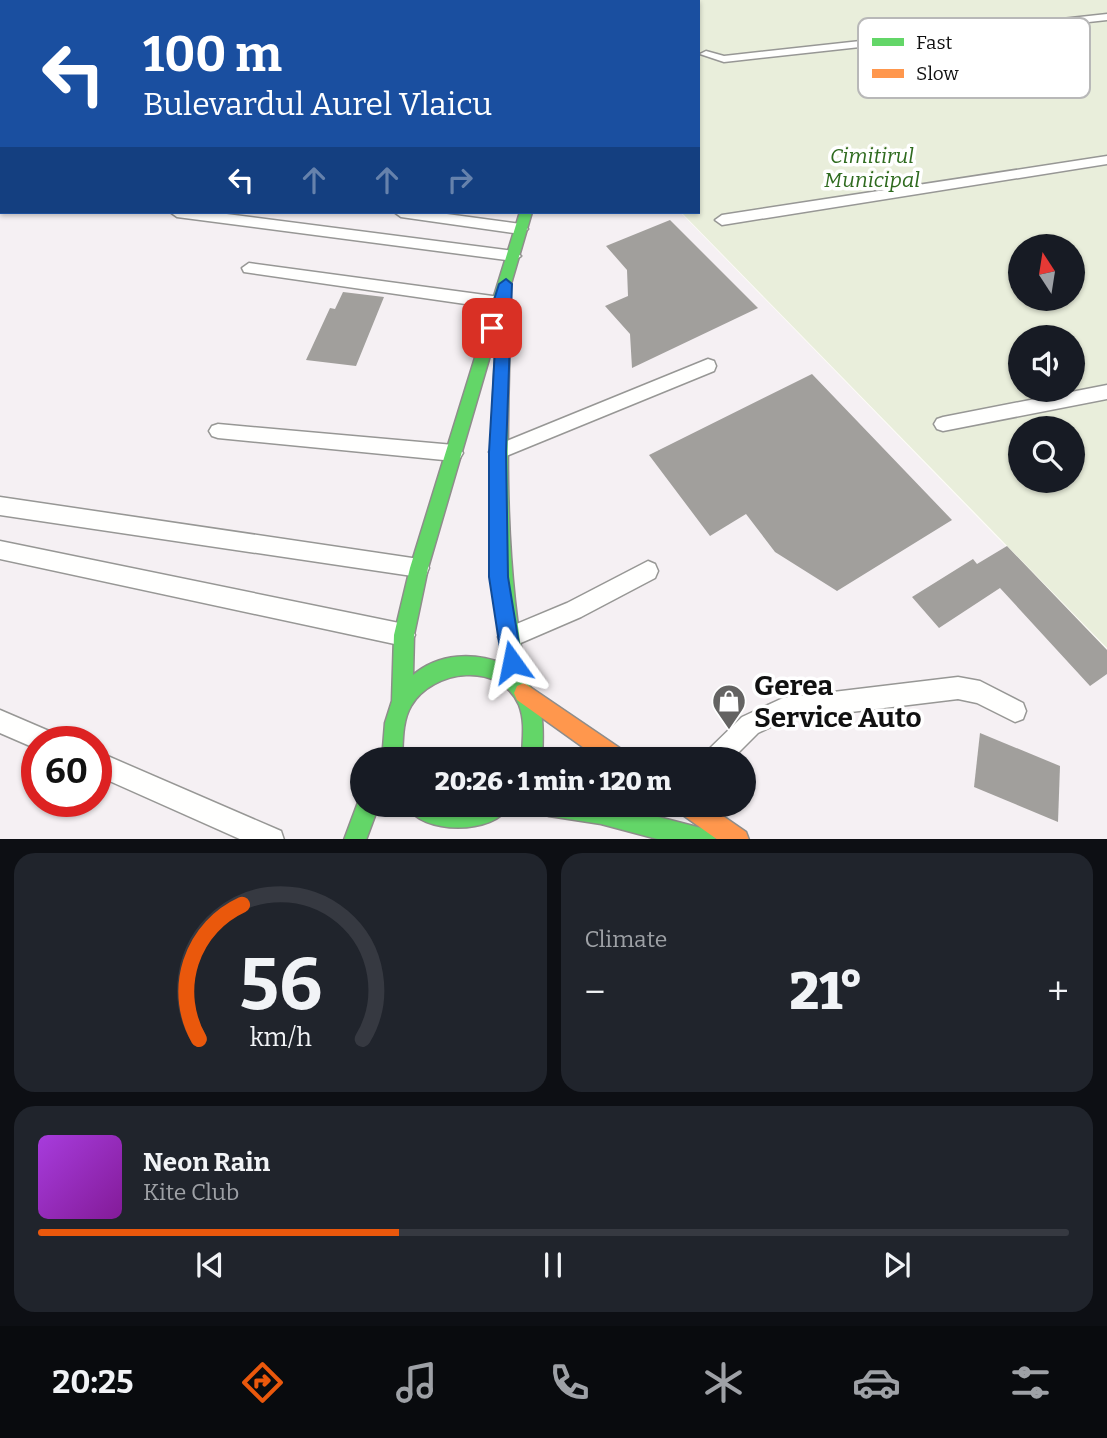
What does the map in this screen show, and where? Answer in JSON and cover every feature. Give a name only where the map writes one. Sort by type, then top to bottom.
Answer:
[{"type":"main road","points":[[402,702],[404,635],[419,568],[525,214]]},
{"type":"main road","points":[[506,284],[498,452],[498,577],[506,639],[521,689],[533,712],[534,747]]},
{"type":"main road","points":[[390,747],[393,723],[402,702],[425,678],[453,664],[474,662],[494,667],[602,747]]},
{"type":"main road","points":[[355,839],[363,817]]},
{"type":"main road","points":[[443,817],[465,823],[478,817]]},
{"type":"main road","points":[[617,817],[705,839]]},
{"type":"main road","points":[[706,817],[738,839]]},
{"type":"lane","points":[[706,54],[724,59],[858,44]]},
{"type":"lane","points":[[722,220],[739,215],[1107,160]]},
{"type":"lane","points":[[192,214],[514,256]]},
{"type":"lane","points":[[415,214],[521,229]]},
{"type":"lane","points":[[249,268],[500,303]]},
{"type":"lane","points":[[498,452],[708,366]]},
{"type":"lane","points":[[943,424],[1107,392]]},
{"type":"lane","points":[[218,431],[454,453]]},
{"type":"lane","points":[[0,506],[419,568]]},
{"type":"lane","points":[[0,550],[404,635]]},
{"type":"lane","points":[[506,639],[574,610],[648,571]]},
{"type":"lane","points":[[727,747],[750,725],[783,709],[958,688],[980,692],[1016,711]]},
{"type":"lane","points":[[0,721],[21,730]]},
{"type":"lane","points":[[112,770],[272,839]]},
{"type":"shaded area","points":[[0,214],[682,214],[1107,650],[1107,839],[0,839]]},
{"type":"green space","name":"Cimitirul Municipal","points":[[700,0],[1107,0],[1107,648],[683,214],[700,214]]},
{"type":"building","points":[[670,220],[758,308],[632,368],[630,334],[605,306],[628,296],[627,270],[606,246]]},
{"type":"building","points":[[343,292],[384,297],[356,366],[306,360],[330,308],[335,309]]},
{"type":"building","points":[[812,374],[952,520],[837,591],[775,552],[746,514],[710,536],[649,455]]},
{"type":"building","points":[[1007,546],[1107,650],[1107,674],[1090,686],[1000,588],[939,628],[912,597],[973,559],[977,564]]},
{"type":"building","points":[[980,733],[1060,766],[1058,822],[974,787]]},
{"type":"traffic: fast","points":[[402,702],[404,635],[419,568],[525,214]]},
{"type":"traffic: fast","points":[[503,339],[499,513],[504,599],[518,685]]},
{"type":"traffic: fast","points":[[393,747],[397,714],[411,689],[426,677],[463,665],[482,666],[515,682],[526,697],[533,717],[533,747]]},
{"type":"traffic: fast","points":[[355,839],[364,817]]},
{"type":"traffic: fast","points":[[616,817],[701,839]]},
{"type":"traffic: slow","points":[[524,693],[601,747]]},
{"type":"traffic: slow","points":[[705,817],[737,839]]},
{"type":"place","name":"Gerea Service Auto","points":[[729,731]]},
{"type":"route","points":[[492,328],[506,284],[498,452],[498,577],[506,639],[512,662]]}]
